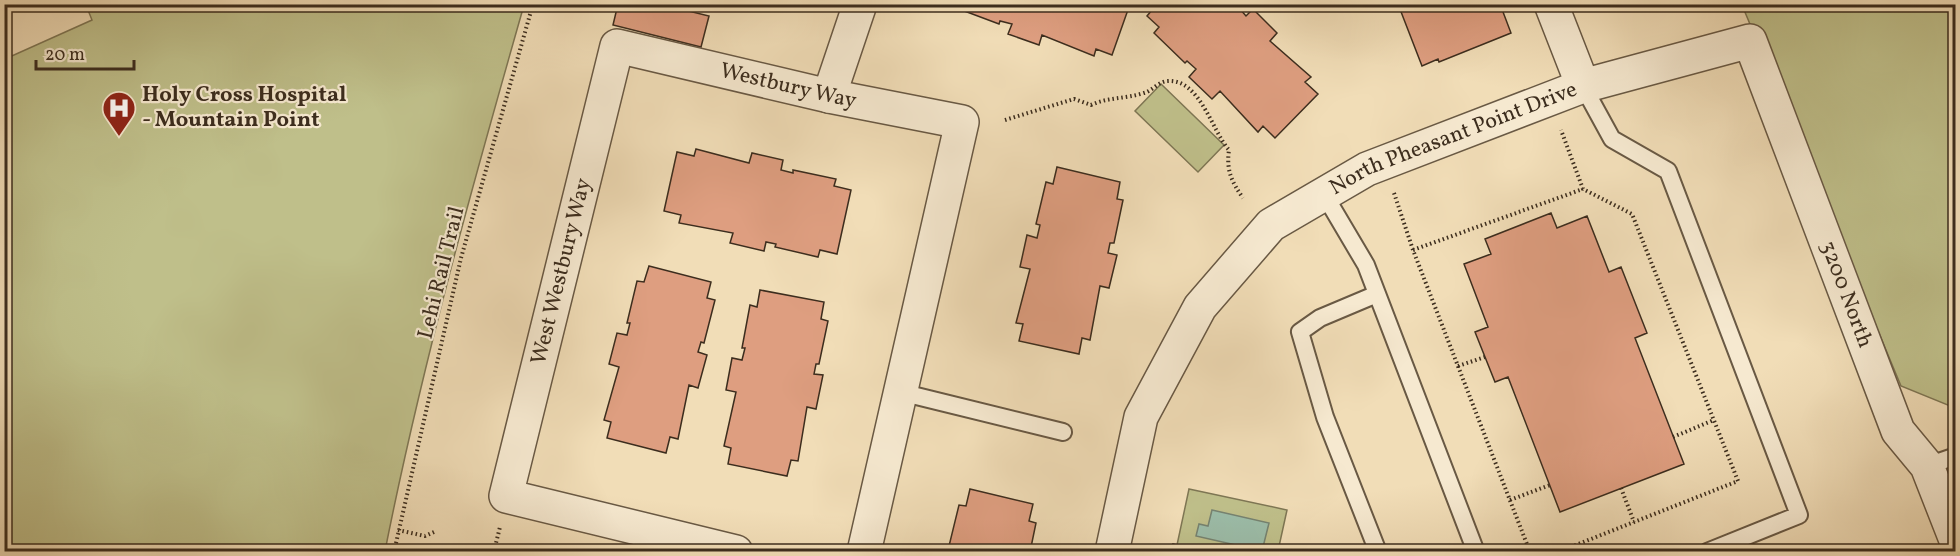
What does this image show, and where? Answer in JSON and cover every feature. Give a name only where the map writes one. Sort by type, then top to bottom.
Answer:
[{"type":"street","points":[[829,96],[860,4]]},
{"type":"street","points":[[1551,4],[1583,86]]},
{"type":"street","name":"North Pheasant Point Drive","points":[[1112,552],[1141,417],[1200,307],[1271,225],[1367,169],[1583,86],[1750,41]]},
{"type":"street","name":"3200 North","points":[[1750,41],[1898,431],[1941,461],[1956,540]]},
{"type":"street","name":"Westbury Way","points":[[617,46],[829,96],[962,122],[900,392]]},
{"type":"street","name":"West Westbury Way","points":[[617,46],[506,496],[736,552]]},
{"type":"street","points":[[864,552],[900,392]]},
{"type":"lane","points":[[1583,86],[1612,139],[1668,171],[1799,515],[1707,552]]},
{"type":"lane","points":[[1324,194],[1366,265],[1476,552]]},
{"type":"lane","points":[[1377,294],[1320,318],[1300,332],[1325,417],[1378,552]]},
{"type":"lane","points":[[900,392],[1063,432]]},
{"type":"path","name":"Lehi Rail Trail","points":[[394,552],[461,258],[533,4]]},
{"type":"path","points":[[1005,120],[1074,99],[1090,105],[1107,98],[1125,98],[1148,92],[1165,81],[1173,81],[1195,93],[1229,150],[1227,164],[1231,181],[1244,198]]},
{"type":"path","points":[[1558,552],[1737,481],[1632,214],[1583,189],[1560,126]]},
{"type":"path","points":[[1413,250],[1583,189]]},
{"type":"path","points":[[1394,192],[1413,250],[1530,552]]},
{"type":"path","points":[[1458,366],[1485,357]]},
{"type":"path","points":[[1673,437],[1714,420]]},
{"type":"path","points":[[1510,501],[1550,485]]},
{"type":"path","points":[[1621,488],[1634,522]]},
{"type":"path","points":[[398,530],[425,536],[434,532]]},
{"type":"green space","points":[[86,5],[524,5],[432,344],[385,551],[5,551],[5,59],[92,20]]},
{"type":"green space","points":[[1742,5],[1955,5],[1955,408],[1901,386]]},
{"type":"green space","points":[[1161,84],[1224,145],[1198,172],[1135,111]]},
{"type":"green space","points":[[1189,489],[1287,510],[1278,551],[1207,551],[1177,545]]},
{"type":"shaded area","points":[[1212,510],[1269,523],[1262,551],[1196,536],[1199,524],[1208,526]]},
{"type":"building","points":[[618,4],[660,4],[709,16],[701,47],[613,25]]},
{"type":"building","points":[[960,4],[1130,4],[1112,55],[1096,49],[1094,56],[1042,35],[1039,45],[1008,34],[1012,24],[1000,21],[999,24],[959,9]]},
{"type":"building","points":[[1157,4],[1239,4],[1239,8],[1246,16],[1253,9],[1277,33],[1270,41],[1311,77],[1305,82],[1318,94],[1275,138],[1263,126],[1258,132],[1220,91],[1212,99],[1189,77],[1196,69],[1187,61],[1185,63],[1154,33],[1159,27],[1147,16]]},
{"type":"building","points":[[1398,4],[1500,4],[1511,33],[1439,62],[1438,59],[1422,66]]},
{"type":"building","points":[[696,149],[749,163],[752,153],[783,160],[781,170],[793,173],[793,170],[836,179],[834,186],[851,190],[837,254],[820,250],[818,257],[775,247],[776,244],[766,242],[764,251],[730,243],[733,233],[679,223],[681,215],[664,211],[677,152],[694,156]]},
{"type":"building","points":[[1057,167],[1120,182],[1117,199],[1123,200],[1114,243],[1110,243],[1108,253],[1117,255],[1109,288],[1100,286],[1090,340],[1082,338],[1079,354],[1019,341],[1023,324],[1016,323],[1030,269],[1020,267],[1027,235],[1037,238],[1040,225],[1036,224],[1046,182],[1053,184]]},
{"type":"building","points":[[1551,213],[1557,228],[1587,216],[1609,272],[1621,267],[1647,333],[1635,338],[1684,464],[1560,512],[1508,377],[1495,382],[1475,332],[1488,327],[1464,264],[1491,254],[1485,239]]},
{"type":"building","points":[[649,266],[711,282],[707,298],[715,300],[704,343],[701,342],[698,352],[707,355],[698,388],[689,385],[678,439],[670,437],[666,453],[607,438],[611,422],[604,420],[619,367],[609,364],[617,333],[627,335],[630,323],[627,323],[637,281],[644,282]]},
{"type":"building","points":[[760,290],[824,302],[821,319],[828,321],[819,364],[816,364],[814,374],[823,375],[816,409],[807,407],[798,461],[791,460],[787,476],[728,464],[731,448],[724,446],[736,392],[726,390],[732,358],[742,360],[750,305],[757,307]]},
{"type":"building","points":[[970,489],[1033,504],[1029,521],[1036,523],[1030,552],[951,552],[952,547],[949,546],[959,505],[966,506]]},
{"type":"building","points":[[1173,544],[1177,545],[1207,552],[1172,552]]},
{"type":"place","name":"Holy Cross Hospital - Mountain Point","points":[[119,137]]}]
